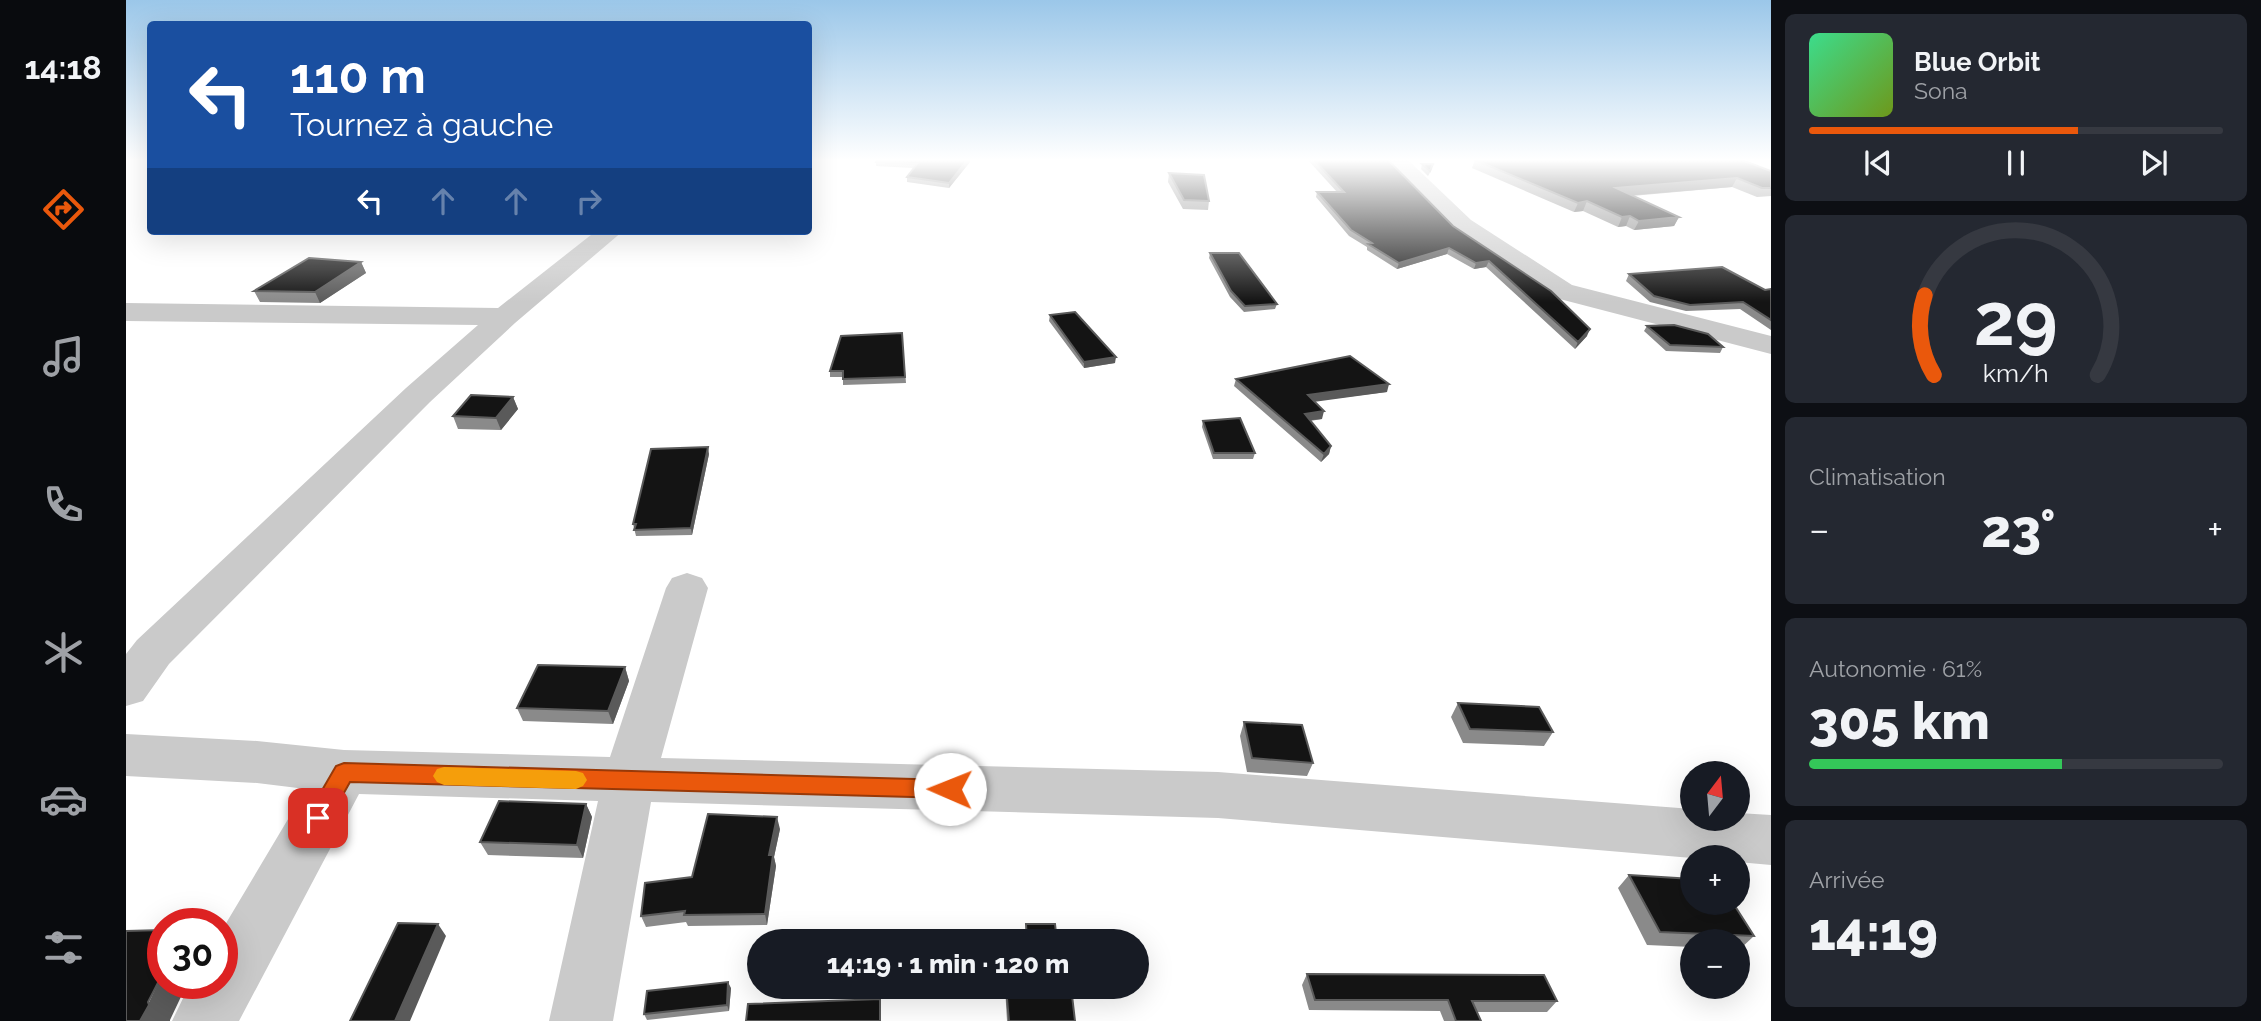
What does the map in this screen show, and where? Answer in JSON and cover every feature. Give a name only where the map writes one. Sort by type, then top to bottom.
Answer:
[{"type":"street","points":[[1444,207],[1462,225],[1562,291],[1692,322],[1771,345]]},
{"type":"street","points":[[126,688],[153,652],[418,395],[505,317],[606,235]]},
{"type":"street","points":[[126,312],[505,317]]},
{"type":"street","points":[[581,1021],[628,782],[687,587]]},
{"type":"street","points":[[126,755],[257,762],[344,772],[628,782],[1218,795],[1771,840]]},
{"type":"street","points":[[204,1021],[344,772]]},
{"type":"building","points":[[1330,207],[1434,207],[1453,226],[1551,291],[1590,329],[1578,342],[1489,261],[1476,263],[1449,248],[1399,263],[1351,230]]},
{"type":"building","points":[[1599,207],[1657,207],[1679,217],[1639,221],[1630,216],[1622,217]]},
{"type":"building","points":[[1210,253],[1239,253],[1277,304],[1245,306],[1231,291]]},
{"type":"building","points":[[309,258],[361,262],[315,292],[254,291]]},
{"type":"building","points":[[1722,267],[1765,290],[1771,289],[1771,320],[1743,302],[1690,305],[1654,296],[1629,274]]},
{"type":"building","points":[[1075,312],[1116,357],[1084,362],[1050,315]]},
{"type":"building","points":[[1674,325],[1708,334],[1723,347],[1670,345],[1647,326]]},
{"type":"building","points":[[902,333],[905,377],[843,379],[843,371],[830,371],[841,336]]},
{"type":"building","points":[[1350,356],[1389,384],[1308,395],[1324,411],[1305,414],[1331,446],[1324,454],[1236,379]]},
{"type":"building","points":[[471,395],[513,397],[496,418],[453,416]]},
{"type":"building","points":[[1240,418],[1255,453],[1214,453],[1203,421]]},
{"type":"building","points":[[708,447],[691,528],[634,530],[636,524],[633,524],[651,449]]},
{"type":"building","points":[[538,665],[625,667],[608,711],[517,708]]},
{"type":"building","points":[[1458,703],[1539,707],[1553,732],[1470,729]]},
{"type":"building","points":[[1244,722],[1302,725],[1313,763],[1252,758]]},
{"type":"building","points":[[499,801],[586,804],[577,845],[480,842]]},
{"type":"building","points":[[708,814],[777,817],[769,855],[773,855],[765,914],[684,915],[685,911],[641,916],[645,883],[692,877]]},
{"type":"building","points":[[1629,875],[1680,878],[1680,915],[1741,915],[1750,929],[1680,929],[1680,933],[1660,932]]},
{"type":"building","points":[[398,923],[438,924],[395,1021],[350,1021]]},
{"type":"building","points":[[1026,924],[1055,924],[1056,929],[1026,929]]},
{"type":"building","points":[[147,930],[147,999],[150,999],[140,1021],[126,1021],[126,931]]},
{"type":"building","points":[[1307,974],[1544,975],[1557,1001],[1472,1001],[1481,1021],[1456,1021],[1448,1000],[1315,1000]]},
{"type":"building","points":[[728,982],[727,1005],[644,1014],[647,991]]},
{"type":"building","points":[[880,999],[880,1021],[746,1021],[748,1004]]},
{"type":"building","points":[[1007,999],[1072,999],[1075,1021],[1009,1021]]},
{"type":"slow traffic","points":[[444,776],[576,780]]},
{"type":"route","points":[[318,818],[344,772],[950,789]]}]
